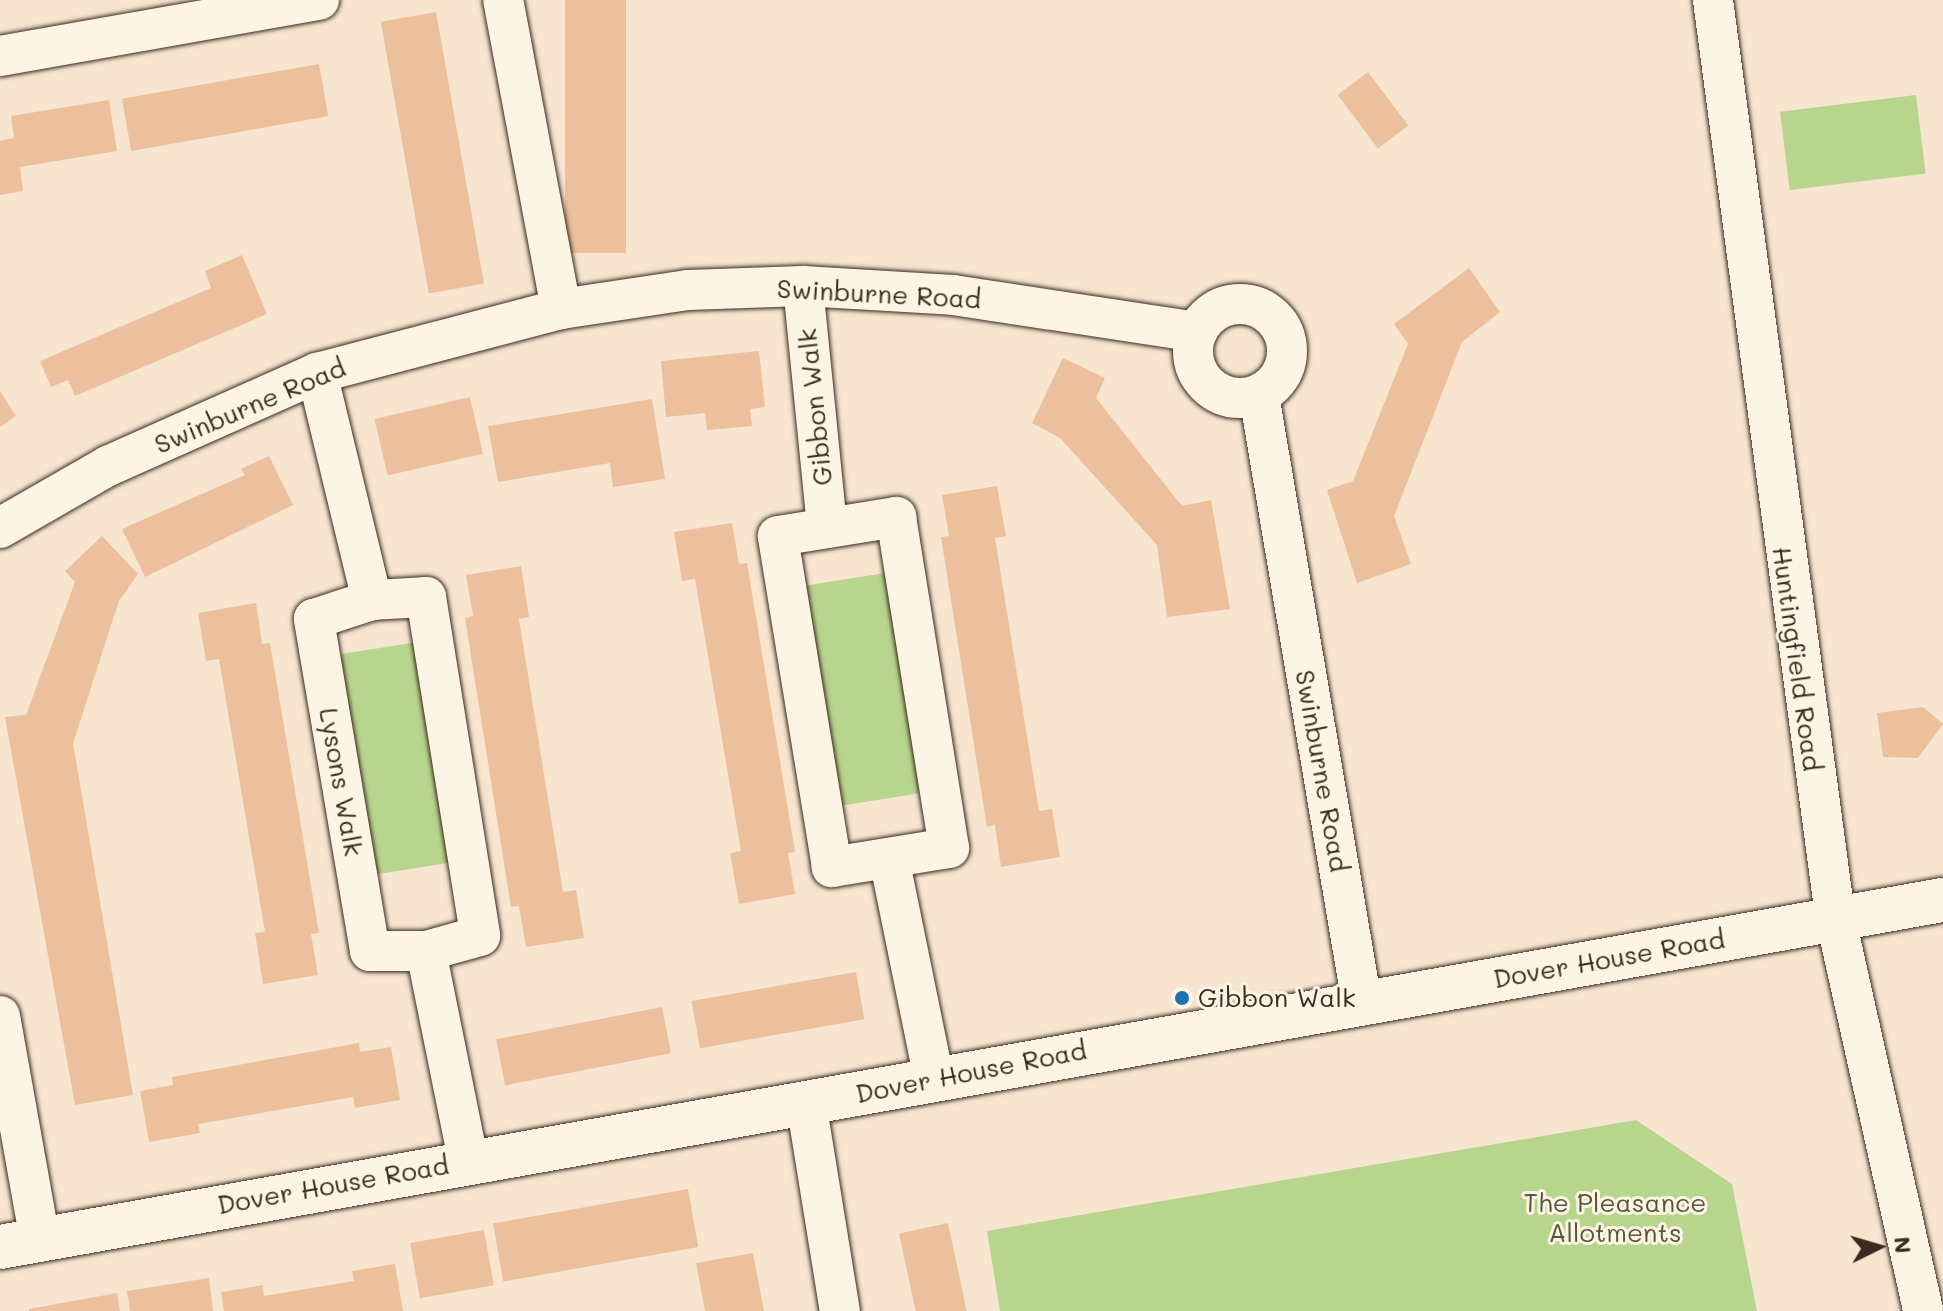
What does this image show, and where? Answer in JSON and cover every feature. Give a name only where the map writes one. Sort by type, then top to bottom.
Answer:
[{"type":"street","points":[[0,56],[319,0]]},
{"type":"street","points":[[503,0],[561,309]]},
{"type":"street","name":"Huntingfield Road","points":[[1713,0],[1835,916],[1923,1311]]},
{"type":"street","name":"Swinburne Road","points":[[0,528],[108,466],[317,373],[427,339],[561,309],[688,290],[803,286],[953,295],[1197,332]]},
{"type":"street","name":"Gibbon Walk","points":[[803,286],[827,528]]},
{"type":"street","points":[[1232,305],[1278,319],[1286,365],[1259,395],[1224,397],[1210,389],[1194,363],[1197,332],[1232,305]]},
{"type":"street","points":[[317,373],[372,600]]},
{"type":"street","name":"Swinburne Road","points":[[1259,395],[1362,1004]]},
{"type":"street","points":[[896,517],[949,848],[832,867],[778,536],[827,528],[896,517]]},
{"type":"street","name":"Lysons Walk","points":[[426,597],[480,936],[426,951],[370,951],[314,619],[372,600],[426,597]]},
{"type":"street","points":[[889,858],[934,1079]]},
{"type":"street","name":"Dover House Road","points":[[20,1243],[468,1160],[1362,1004],[1835,916],[1943,900]]},
{"type":"street","points":[[426,951],[468,1160]]},
{"type":"street","points":[[0,1016],[20,1243]]},
{"type":"street","points":[[806,1102],[840,1311]]},
{"type":"green space","points":[[1916,95],[1926,173],[1790,190],[1780,112]]},
{"type":"green space","points":[[891,572],[926,792],[838,806],[803,586]]},
{"type":"green space","points":[[424,641],[459,861],[372,875],[337,655]]},
{"type":"green space","name":"The Pleasance Allotments","points":[[1636,1120],[1732,1184],[1757,1311],[1000,1311],[987,1231]]},
{"type":"building","points":[[565,0],[626,0],[626,253],[565,253]]},
{"type":"building","points":[[436,12],[484,284],[429,294],[381,22]]},
{"type":"building","points":[[319,64],[328,116],[131,151],[122,99]]},
{"type":"building","points":[[1368,72],[1408,126],[1378,148],[1338,95]]},
{"type":"building","points":[[109,100],[117,151],[20,167],[23,191],[0,195],[0,141],[14,138],[11,116]]},
{"type":"building","points":[[242,255],[267,314],[75,396],[68,380],[51,387],[40,361],[211,288],[205,271]]},
{"type":"building","points":[[1469,268],[1500,312],[1462,342],[1394,516],[1411,564],[1357,583],[1327,490],[1353,481],[1408,344],[1394,324]]},
{"type":"building","points":[[759,351],[765,407],[750,409],[752,426],[707,430],[705,413],[666,417],[661,361]]},
{"type":"building","points":[[1063,358],[1105,378],[1096,398],[1182,506],[1211,500],[1230,609],[1167,617],[1157,545],[1060,438],[1032,423]]},
{"type":"building","points":[[0,391],[16,416],[0,427]]},
{"type":"building","points":[[470,397],[483,454],[388,476],[375,419]]},
{"type":"building","points":[[652,399],[665,479],[613,487],[610,463],[498,482],[488,426]]},
{"type":"building","points":[[269,456],[293,505],[145,577],[122,529],[245,475],[241,469]]},
{"type":"building","points":[[997,486],[1006,536],[995,538],[1039,811],[1052,809],[1060,857],[1001,867],[995,825],[987,827],[941,537],[949,536],[942,495]]},
{"type":"building","points":[[732,523],[739,564],[747,563],[795,852],[788,853],[795,894],[739,904],[730,853],[741,851],[695,579],[682,581],[674,532]]},
{"type":"building","points":[[102,536],[138,574],[119,601],[73,743],[133,1095],[75,1105],[5,717],[26,715],[75,582],[65,571]]},
{"type":"building","points":[[521,566],[529,617],[519,619],[563,892],[576,890],[584,938],[526,947],[519,906],[511,907],[465,618],[473,616],[466,575]]},
{"type":"building","points":[[256,603],[262,644],[270,643],[319,933],[311,934],[318,975],[263,984],[255,933],[265,932],[219,659],[206,661],[198,613]]},
{"type":"building","points":[[1923,707],[1943,724],[1918,758],[1883,757],[1877,713]]},
{"type":"building","points":[[856,972],[864,1019],[700,1048],[692,1001]]},
{"type":"building","points":[[662,1007],[671,1053],[505,1085],[496,1039]]},
{"type":"building","points":[[359,1043],[360,1052],[391,1047],[400,1100],[355,1108],[353,1097],[198,1124],[200,1133],[149,1142],[140,1091],[173,1085],[172,1077]]},
{"type":"building","points":[[688,1189],[698,1247],[503,1281],[493,1223]]},
{"type":"building","points":[[948,1223],[967,1311],[916,1311],[899,1233]]},
{"type":"building","points":[[484,1230],[494,1285],[420,1298],[410,1243]]},
{"type":"building","points":[[753,1253],[764,1311],[705,1311],[696,1263]]},
{"type":"building","points":[[395,1264],[403,1311],[224,1311],[221,1292],[263,1285],[264,1296],[354,1281],[352,1271]]},
{"type":"building","points":[[209,1278],[213,1311],[130,1311],[127,1291]]},
{"type":"building","points":[[117,1293],[120,1311],[29,1311],[29,1309]]},
{"type":"place","name":"Gibbon Walk","points":[[1182,998]]}]
